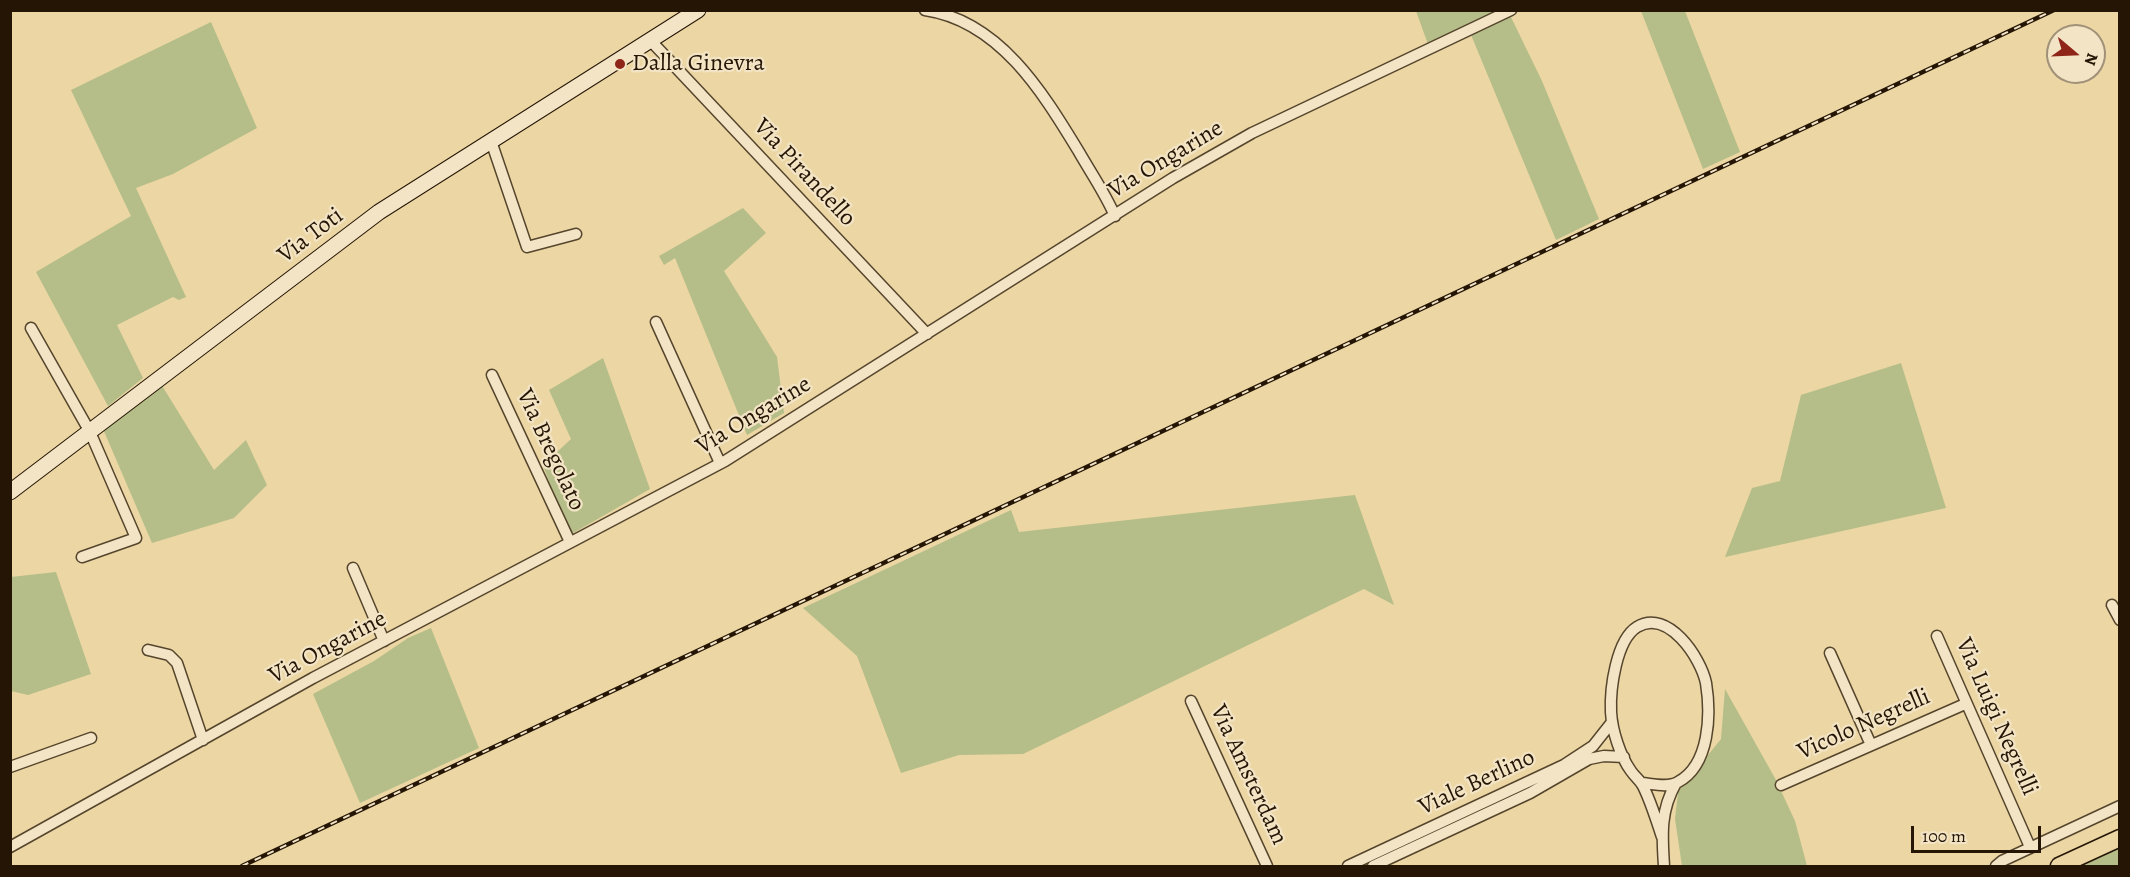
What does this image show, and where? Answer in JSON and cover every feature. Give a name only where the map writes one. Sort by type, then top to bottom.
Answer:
[{"type":"main road","name":"Via Toti","points":[[10,492],[380,212],[698,10]]},
{"type":"main road","points":[[2059,867],[2120,838]]},
{"type":"street","points":[[925,10],[951,16],[969,24],[1020,66],[1057,116],[1115,216]]},
{"type":"street","name":"Via Ongarine","points":[[10,847],[384,641],[720,463],[1252,133],[1511,10]]},
{"type":"street","name":"Via Pirandello","points":[[652,39],[927,334]]},
{"type":"street","points":[[490,141],[527,247],[576,234]]},
{"type":"street","points":[[656,322],[720,463]]},
{"type":"street","points":[[31,328],[90,432],[136,538],[82,557]]},
{"type":"street","name":"Via Bregolato","points":[[492,375],[570,542]]},
{"type":"street","points":[[352,568],[384,641]]},
{"type":"street","points":[[2112,605],[2120,620]]},
{"type":"street","points":[[1662,837],[1642,783],[1624,757],[1612,722],[1612,684],[1616,663],[1627,638],[1638,627],[1652,624],[1668,628],[1681,636],[1694,653],[1705,675],[1709,698],[1708,721],[1702,751],[1692,771],[1676,783],[1664,809],[1662,837],[1664,867]]},
{"type":"street","name":"Via Luigi Negrelli","points":[[1937,636],[1965,704],[2030,847]]},
{"type":"street","points":[[148,650],[169,655],[177,663],[203,740]]},
{"type":"street","points":[[1830,653],[1870,745]]},
{"type":"street","name":"Via Amsterdam","points":[[1191,701],[1266,867]]},
{"type":"street","name":"Vicolo Negrelli","points":[[1781,785],[1965,704]]},
{"type":"street","name":"Viale Berlino","points":[[1348,867],[1564,765],[1593,746],[1612,722]]},
{"type":"street","points":[[10,767],[91,738]]},
{"type":"street","name":"Viale Berlino","points":[[1373,867],[1530,793],[1589,759],[1624,757]]},
{"type":"street","points":[[1642,783],[1676,783]]},
{"type":"street","points":[[1996,867],[2002,861],[2030,847],[2120,806]]},
{"type":"green space","points":[[1416,11],[1508,11],[1542,81],[1599,219],[1556,240],[1469,30],[1429,47]]},
{"type":"green space","points":[[1641,11],[1685,11],[1740,152],[1703,169]]},
{"type":"green space","points":[[211,22],[257,128],[173,174],[136,188],[186,297],[179,300],[173,297],[117,325],[143,378],[108,406],[36,272],[131,216],[71,90]]},
{"type":"green space","points":[[743,208],[766,233],[724,271],[777,357],[784,413],[747,435],[675,258],[664,265],[659,256]]},
{"type":"green space","points":[[603,358],[650,489],[568,536],[543,465],[571,439],[549,390]]},
{"type":"green space","points":[[1901,363],[1946,508],[1725,557],[1752,488],[1780,481],[1801,395]]},
{"type":"green space","points":[[161,384],[214,470],[246,440],[267,485],[234,518],[152,543],[103,429]]},
{"type":"green space","points":[[1355,495],[1394,605],[1364,589],[1023,754],[959,755],[901,773],[857,656],[803,608],[1011,510],[1019,532]]},
{"type":"green space","points":[[56,572],[91,674],[28,695],[11,691],[11,577]]},
{"type":"green space","points":[[431,628],[479,748],[360,803],[313,694],[374,661],[408,638]]},
{"type":"green space","points":[[1725,689],[1776,780],[1795,821],[1807,866],[1682,866],[1675,819],[1678,792],[1721,739]]},
{"type":"green space","points":[[2119,843],[2119,866],[2072,866]]},
{"type":"railway","points":[[242,866],[2054,10]]},
{"type":"place","name":"Dalla Ginevra","points":[[620,64]]}]
